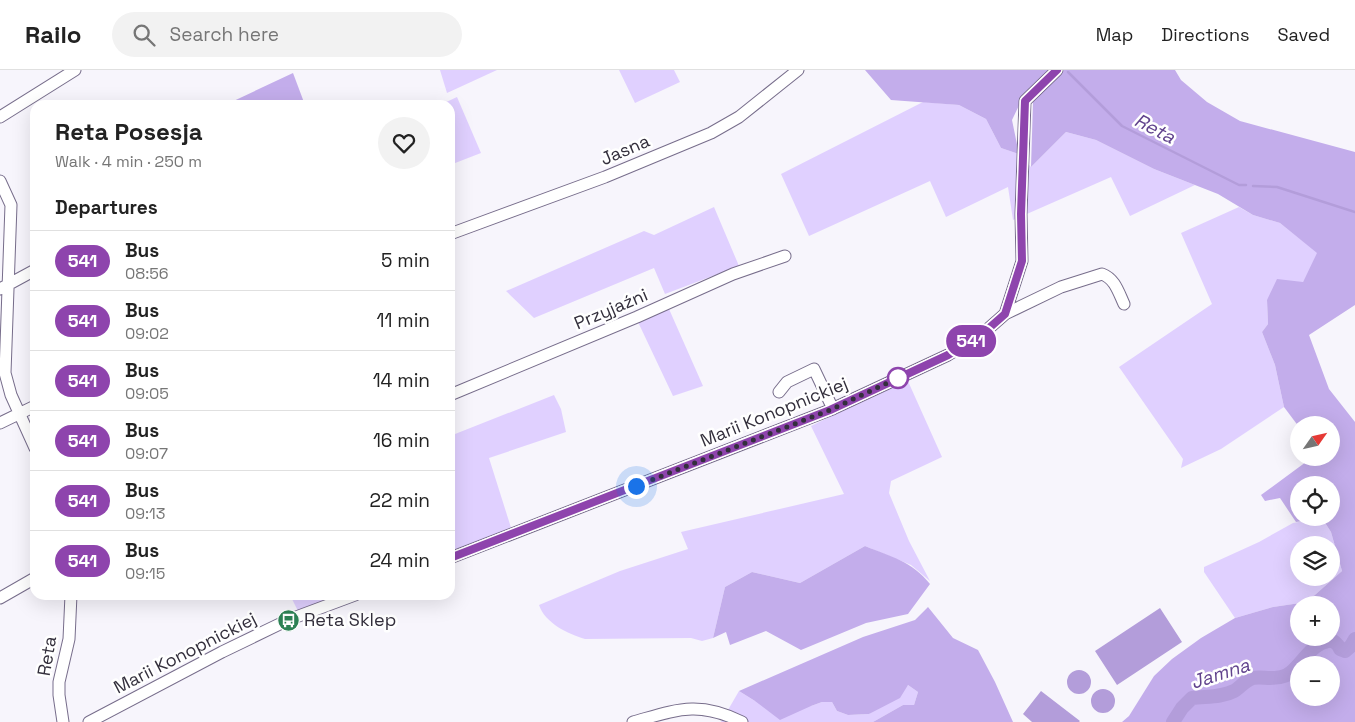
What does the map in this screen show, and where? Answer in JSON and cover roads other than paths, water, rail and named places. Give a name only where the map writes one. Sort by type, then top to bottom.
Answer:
[{"type":"street","points":[[0,117],[75,70]]},
{"type":"street","name":"Jasna","points":[[455,232],[605,177],[711,133],[739,117],[798,70]]},
{"type":"street","points":[[1005,314],[1022,261],[1021,214],[1025,101],[1057,70]]},
{"type":"street","points":[[0,182],[10,205],[4,286],[6,373],[11,395],[30,437]]},
{"type":"street","name":"Przyjaźni","points":[[455,392],[653,311],[733,274],[785,256]]},
{"type":"street","points":[[4,286],[30,273]]},
{"type":"street","name":"Marii Konopnickiej","points":[[455,556],[833,409],[948,355],[980,336],[1005,314],[1062,286],[1102,274],[1114,282],[1124,304]]},
{"type":"street","points":[[779,392],[787,382],[814,369],[833,409]]},
{"type":"street","points":[[0,423],[30,408]]},
{"type":"street","points":[[0,598],[30,581]]},
{"type":"street","name":"Reta","points":[[63,722],[59,682],[69,639],[71,600]]},
{"type":"street","name":"Marii Konopnickiej","points":[[89,722],[230,648],[288,620],[341,600]]},
{"type":"street","points":[[632,722],[681,709],[705,709],[724,713],[742,722]]},
{"type":"waterway","name":"Reta","points":[[1068,72],[1122,126],[1239,185],[1246,185]]},
{"type":"waterway","name":"Reta","points":[[1253,186],[1277,187],[1355,212]]},
{"type":"waterway","name":"Jamna","points":[[1173,722],[1182,708],[1192,698],[1229,693],[1253,678],[1282,677],[1292,672],[1311,651],[1322,643],[1332,641],[1345,651],[1355,639]]},
{"type":"place","name":"Reta Sklep","points":[[288,620]]}]
